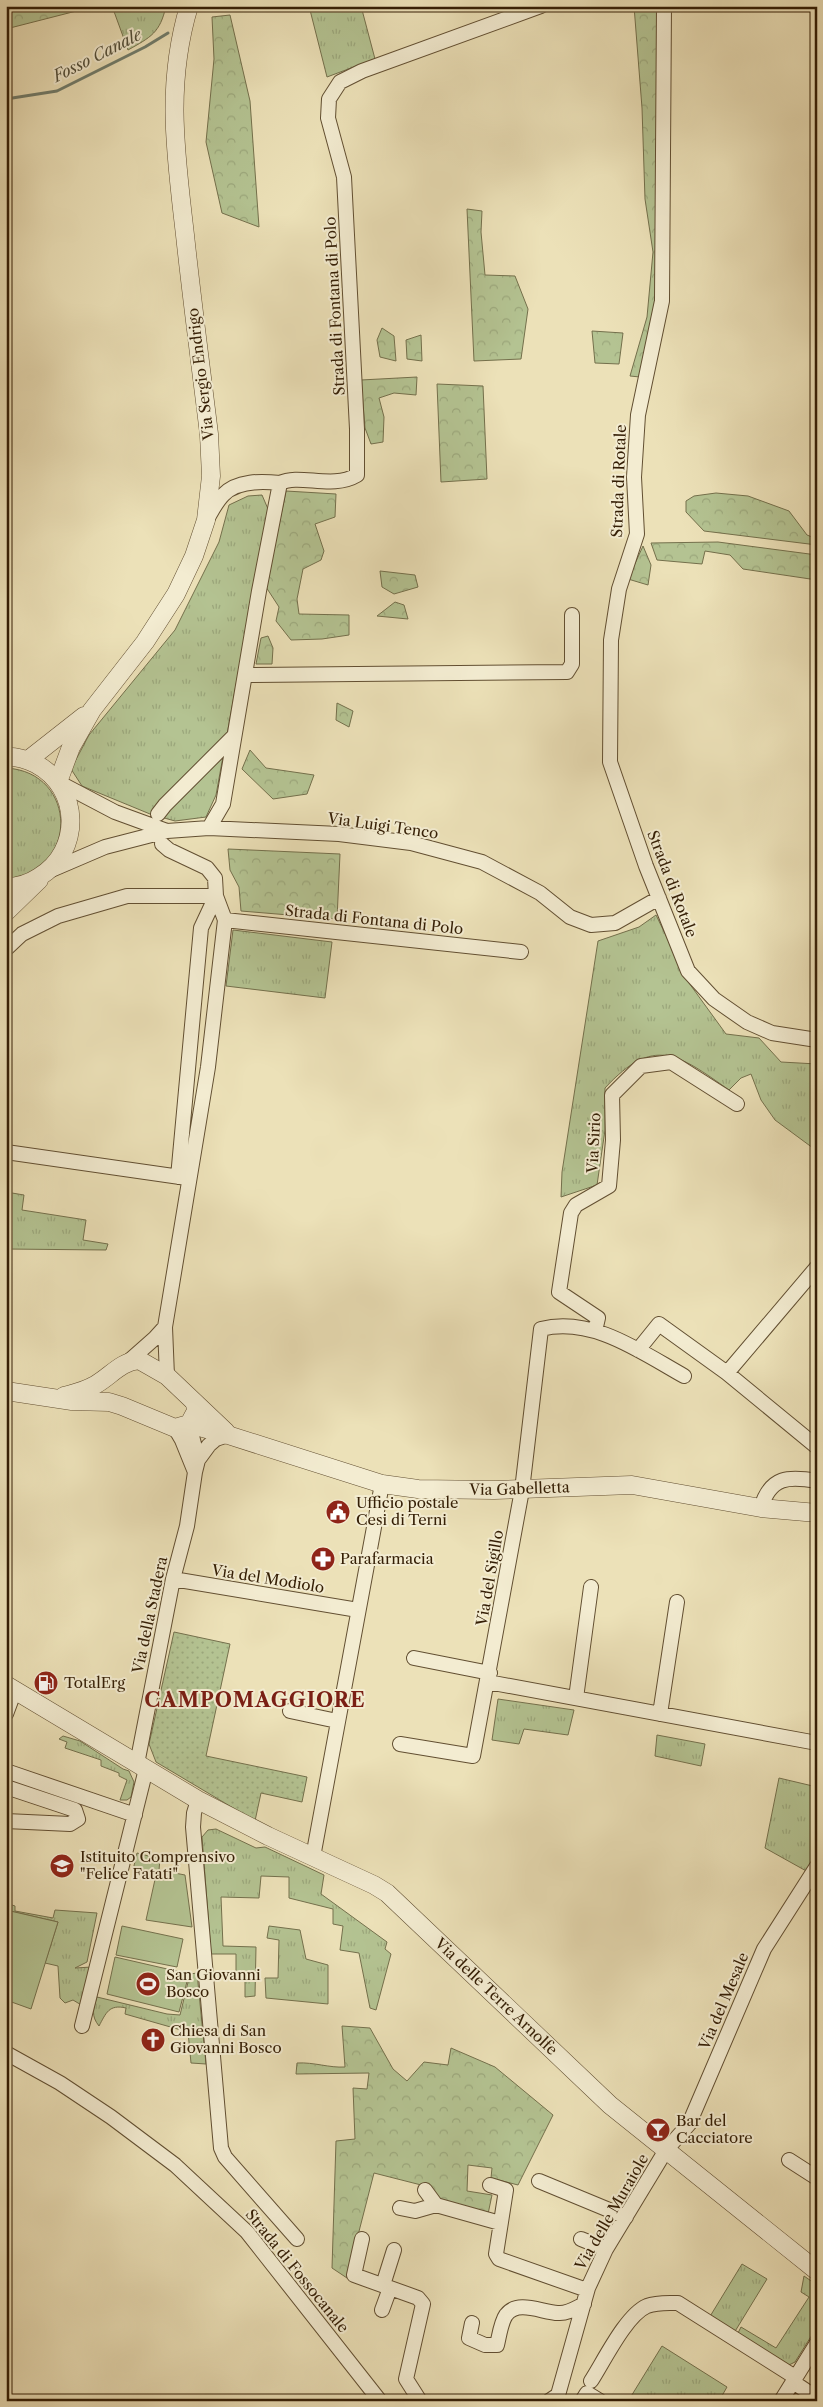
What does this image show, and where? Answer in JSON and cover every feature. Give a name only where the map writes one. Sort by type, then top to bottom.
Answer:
[{"type":"street","name":"Via Sergio Endrigo","points":[[58,782],[71,747],[92,710],[145,642],[176,594],[194,556],[206,520],[211,476],[209,434],[174,142],[173,92],[189,6]]},
{"type":"street","name":"Strada di Fontana di Polo","points":[[280,483],[286,480],[348,481],[358,475],[344,177],[328,118],[329,99],[340,82],[362,71],[540,6]]},
{"type":"street","name":"Strada di Rotale","points":[[664,6],[662,301],[638,415],[634,477],[637,534],[620,589],[611,640],[610,762],[688,972],[714,999],[747,1022],[772,1033],[817,1040]]},
{"type":"street","points":[[206,520],[223,494],[236,487],[257,481],[280,483],[223,804],[209,828]]},
{"type":"street","points":[[245,674],[567,672],[572,664],[572,615]]},
{"type":"street","name":"Via Sergio Endrigo","points":[[28,760],[92,710]]},
{"type":"street","points":[[158,814],[165,804],[234,736]]},
{"type":"street","points":[[6,757],[28,760],[45,769],[58,782],[68,799],[72,818],[69,838],[62,856],[6,912]]},
{"type":"street","name":"Via Luigi Tenco","points":[[58,782],[165,837]]},
{"type":"street","name":"Via Luigi Tenco","points":[[49,871],[105,847],[209,828],[339,834],[411,843],[461,855],[490,866],[540,893],[570,916],[591,924],[614,923],[659,898]]},
{"type":"street","points":[[165,837],[169,850],[207,868],[214,878],[216,896],[225,920],[208,1067],[184,1177]]},
{"type":"street","points":[[6,887],[31,882],[49,871]]},
{"type":"street","points":[[6,949],[22,934],[58,916],[126,896],[216,896]]},
{"type":"street","points":[[167,1376],[165,1327],[184,1177],[201,928],[216,896]]},
{"type":"street","name":"Strada di Fontana di Polo","points":[[225,920],[520,952]]},
{"type":"street","name":"Via Sirio","points":[[595,1331],[598,1318],[559,1292],[571,1213],[576,1206],[608,1186],[613,1140],[612,1095],[640,1066],[671,1062],[737,1104]]},
{"type":"street","points":[[6,1152],[184,1177]]},
{"type":"street","points":[[727,1373],[817,1267]]},
{"type":"street","points":[[638,1350],[659,1324],[727,1373],[817,1447]]},
{"type":"street","points":[[522,1490],[542,1329],[554,1326],[569,1326],[595,1331],[638,1350],[684,1376]]},
{"type":"street","points":[[122,1406],[113,1392],[112,1382],[122,1366],[150,1343],[165,1327]]},
{"type":"street","name":"Via Gabelletta","points":[[56,1398],[80,1392],[122,1366],[140,1360],[167,1376],[228,1434]]},
{"type":"street","name":"Via Gabelletta","points":[[6,1391],[72,1401],[109,1402],[182,1426],[228,1434],[382,1484],[418,1490],[522,1490],[632,1485],[761,1508],[817,1513]]},
{"type":"street","points":[[195,1403],[196,1410],[182,1426],[182,1440],[197,1466]]},
{"type":"street","points":[[197,1466],[209,1445],[216,1439],[228,1434]]},
{"type":"street","name":"Via della Stadera","points":[[141,1767],[173,1579],[187,1526],[197,1466]]},
{"type":"street","points":[[761,1508],[763,1501],[773,1487],[783,1480],[794,1477],[817,1481]]},
{"type":"street","points":[[313,1857],[382,1484]]},
{"type":"street","name":"Via del Sigillo","points":[[400,1744],[473,1756],[489,1678],[522,1490]]},
{"type":"street","name":"Via del Modiolo","points":[[173,1579],[358,1610]]},
{"type":"street","points":[[576,1698],[591,1587]]},
{"type":"street","points":[[660,1714],[677,1602]]},
{"type":"street","points":[[414,1658],[576,1698],[817,1743]]},
{"type":"street","points":[[6,1714],[11,1688]]},
{"type":"street","name":"Via delle Terre Arnolfe","points":[[11,1688],[198,1800],[374,1885],[387,1894],[610,2105],[817,2271]]},
{"type":"street","points":[[290,1711],[337,1721]]},
{"type":"street","points":[[82,2026],[135,1815],[141,1767]]},
{"type":"street","points":[[6,1771],[135,1815]]},
{"type":"street","points":[[6,1787],[75,1810],[78,1819],[70,1824],[6,1821]]},
{"type":"street","points":[[198,1800],[194,1812],[193,1827],[221,2148],[225,2157],[297,2239]]},
{"type":"street","name":"Via del Mesale","points":[[666,2150],[689,2124],[764,1949],[817,1866]]},
{"type":"street","name":"Strada di Fossocanale","points":[[6,2053],[60,2083],[112,2116],[175,2165],[247,2232],[380,2401]]},
{"type":"street","name":"Via delle Muraiole","points":[[549,2401],[558,2395],[587,2293],[606,2250],[666,2150]]},
{"type":"street","points":[[789,2160],[817,2178]]},
{"type":"street","points":[[539,2181],[626,2217]]},
{"type":"street","points":[[490,2185],[506,2190],[496,2254],[499,2259],[587,2293]]},
{"type":"street","points":[[425,2190],[436,2205]]},
{"type":"street","points":[[400,2208],[415,2211],[436,2205],[500,2223]]},
{"type":"street","points":[[362,2239],[354,2275],[418,2298],[423,2304],[406,2379],[420,2401]]},
{"type":"street","points":[[581,2239],[606,2250]]},
{"type":"street","points":[[382,2310],[394,2250]]},
{"type":"street","points":[[513,2258],[587,2293]]},
{"type":"street","points":[[472,2323],[469,2338],[485,2345],[497,2345],[506,2315],[516,2308],[564,2313],[587,2293]]},
{"type":"street","points":[[591,2381],[634,2315],[646,2307],[661,2302],[678,2303],[794,2380],[817,2398]]},
{"type":"street","points":[[781,2401],[817,2343]]},
{"type":"street","points":[[582,2401],[587,2393],[600,2401]]},
{"type":"green space","points":[[6,6],[96,6],[6,29]]},
{"type":"green space","points":[[112,6],[166,6],[161,22],[153,33],[128,50]]},
{"type":"green space","points":[[309,6],[361,6],[375,59],[327,77]]},
{"type":"green space","points":[[634,6],[661,6],[659,252],[654,316],[640,377],[630,376],[647,317],[653,252],[645,199],[642,108]]},
{"type":"green space","points":[[230,15],[250,101],[259,227],[222,213],[206,142],[214,59],[212,17]]},
{"type":"green space","points":[[467,209],[482,211],[481,232],[485,275],[515,276],[528,309],[521,359],[474,361]]},
{"type":"green space","points":[[382,328],[394,336],[396,361],[380,357],[377,340]]},
{"type":"green space","points":[[592,331],[623,333],[619,364],[595,363]]},
{"type":"green space","points":[[421,335],[422,361],[407,359],[406,340]]},
{"type":"green space","points":[[417,377],[416,395],[394,393],[379,398],[384,417],[383,442],[371,444],[365,428],[361,380]]},
{"type":"green space","points":[[437,384],[483,386],[487,479],[441,482]]},
{"type":"green space","points":[[286,491],[336,494],[335,517],[315,524],[324,551],[321,560],[303,569],[297,599],[299,614],[349,615],[349,635],[322,639],[291,640],[276,621],[279,607],[266,587]]},
{"type":"green space","points":[[716,493],[748,496],[789,511],[807,535],[817,539],[817,545],[704,531],[686,512],[686,501],[694,496]]},
{"type":"green space","points":[[262,495],[268,509],[216,795],[206,817],[175,821],[150,814],[82,786],[71,769],[89,735],[175,630],[219,542],[229,505],[248,496]]},
{"type":"green space","points":[[718,542],[817,555],[817,580],[743,569],[730,555],[705,551],[702,564],[657,560],[651,543]]},
{"type":"green space","points":[[643,546],[651,565],[648,585],[628,579]]},
{"type":"green space","points":[[380,571],[415,575],[418,587],[394,594],[382,587]]},
{"type":"green space","points":[[395,602],[404,605],[408,619],[377,616]]},
{"type":"green space","points":[[268,636],[273,648],[272,664],[256,664],[261,638]]},
{"type":"green space","points":[[337,703],[353,711],[349,727],[336,720]]},
{"type":"green space","points":[[250,750],[266,768],[314,775],[307,794],[273,799],[242,769]]},
{"type":"green space","points":[[6,768],[30,774],[47,786],[57,804],[61,823],[57,843],[47,860],[30,873],[6,879]]},
{"type":"green space","points":[[228,849],[340,854],[337,919],[241,911],[239,887],[230,870]]},
{"type":"green space","points":[[656,915],[689,983],[726,1034],[759,1038],[781,1062],[817,1064],[817,1151],[775,1120],[761,1100],[751,1074],[741,1078],[729,1090],[695,1067],[680,1060],[666,1056],[652,1056],[638,1061],[622,1071],[605,1088],[605,1130],[597,1185],[561,1197],[562,1172],[598,941],[639,927]]},
{"type":"green space","points":[[233,930],[332,942],[325,998],[226,986]]},
{"type":"green space","points":[[6,1192],[24,1195],[22,1210],[86,1220],[83,1240],[108,1244],[106,1250],[6,1249]]},
{"type":"green space","points":[[174,1632],[230,1644],[206,1756],[307,1777],[302,1802],[261,1793],[255,1821],[156,1762],[149,1744]]},
{"type":"green space","points":[[498,1699],[574,1710],[568,1735],[524,1729],[519,1744],[492,1740]]},
{"type":"green space","points":[[657,1735],[705,1744],[701,1766],[655,1756]]},
{"type":"green space","points":[[63,1736],[80,1741],[129,1771],[134,1782],[131,1797],[127,1800],[120,1800],[127,1780],[119,1776],[119,1773],[101,1766],[101,1760],[65,1748],[67,1742],[59,1739]]},
{"type":"green space","points":[[779,1778],[817,1787],[817,1877],[765,1848]]},
{"type":"green space","points":[[216,1829],[256,1848],[265,1847],[324,1875],[321,1894],[387,1942],[385,1949],[391,1954],[376,2010],[370,2008],[359,1953],[340,1950],[343,1926],[333,1924],[333,1909],[289,1898],[289,1877],[261,1876],[259,1898],[221,1897],[223,1946],[256,1947],[255,1996],[245,1997],[245,1973],[236,1972],[236,1954],[211,1954],[202,1837],[208,1830]]},
{"type":"green space","points":[[137,1853],[160,1859],[159,1870],[185,1875],[192,1927],[146,1920],[156,1875],[133,1870]]},
{"type":"green space","points":[[6,1903],[15,1906],[15,1911],[53,1918],[55,1910],[97,1913],[87,1962],[75,1968],[92,1967],[83,2006],[73,2000],[65,2003],[60,1998],[58,1966],[45,1963],[58,1922],[6,1910]]},
{"type":"green space","points":[[6,1910],[58,1922],[31,2009],[6,2000]]},
{"type":"green space","points":[[122,1926],[183,1939],[177,1967],[116,1955]]},
{"type":"green space","points":[[269,1926],[300,1930],[306,1959],[328,1965],[328,2004],[266,1998],[265,1978],[278,1978],[279,1940],[267,1938]]},
{"type":"green space","name":"San Giovanni Bosco","points":[[115,1957],[189,1974],[179,2012],[107,1994]]},
{"type":"green space","points":[[197,1973],[206,2064],[191,2063],[188,2032],[125,2014],[126,2008],[120,2007],[109,2011],[99,2026],[95,2019],[94,2009],[97,1997],[167,2014],[180,2015],[190,1974]]},
{"type":"green space","points":[[342,2026],[370,2028],[393,2069],[407,2081],[424,2062],[448,2065],[451,2048],[495,2067],[553,2115],[518,2185],[491,2178],[492,2168],[468,2165],[467,2191],[492,2195],[488,2214],[438,2199],[429,2187],[374,2173],[347,2278],[332,2268],[336,2141],[355,2139],[353,2088],[367,2089],[369,2073],[296,2074],[297,2063],[345,2067]]},
{"type":"green space","points":[[742,2264],[767,2279],[734,2333],[709,2318]]},
{"type":"green space","points":[[804,2276],[817,2285],[817,2327],[795,2362],[789,2365],[737,2335],[741,2327],[776,2348],[809,2297],[801,2292]]},
{"type":"green space","points":[[662,2346],[727,2387],[719,2401],[634,2401],[630,2398]]},
{"type":"waterway","name":"Fosso Canale","points":[[6,99],[57,91],[145,47],[168,33]]},
{"type":"place","name":"Ufficio postale Cesi di Terni","points":[[338,1512]]},
{"type":"place","name":"Parafarmacia","points":[[323,1559]]},
{"type":"place","name":"TotalErg","points":[[46,1683]]},
{"type":"place","name":"Istituito Comprensivo \"Felice Fatati\"","points":[[62,1866]]},
{"type":"place","name":"San Giovanni Bosco","points":[[148,1984]]},
{"type":"place","name":"Chiesa di San Giovanni Bosco","points":[[153,2040]]},
{"type":"place","name":"Bar del Cacciatore","points":[[658,2130]]},
{"type":"district","name":"CAMPOMAGGIORE","points":[[255,1700]]}]
